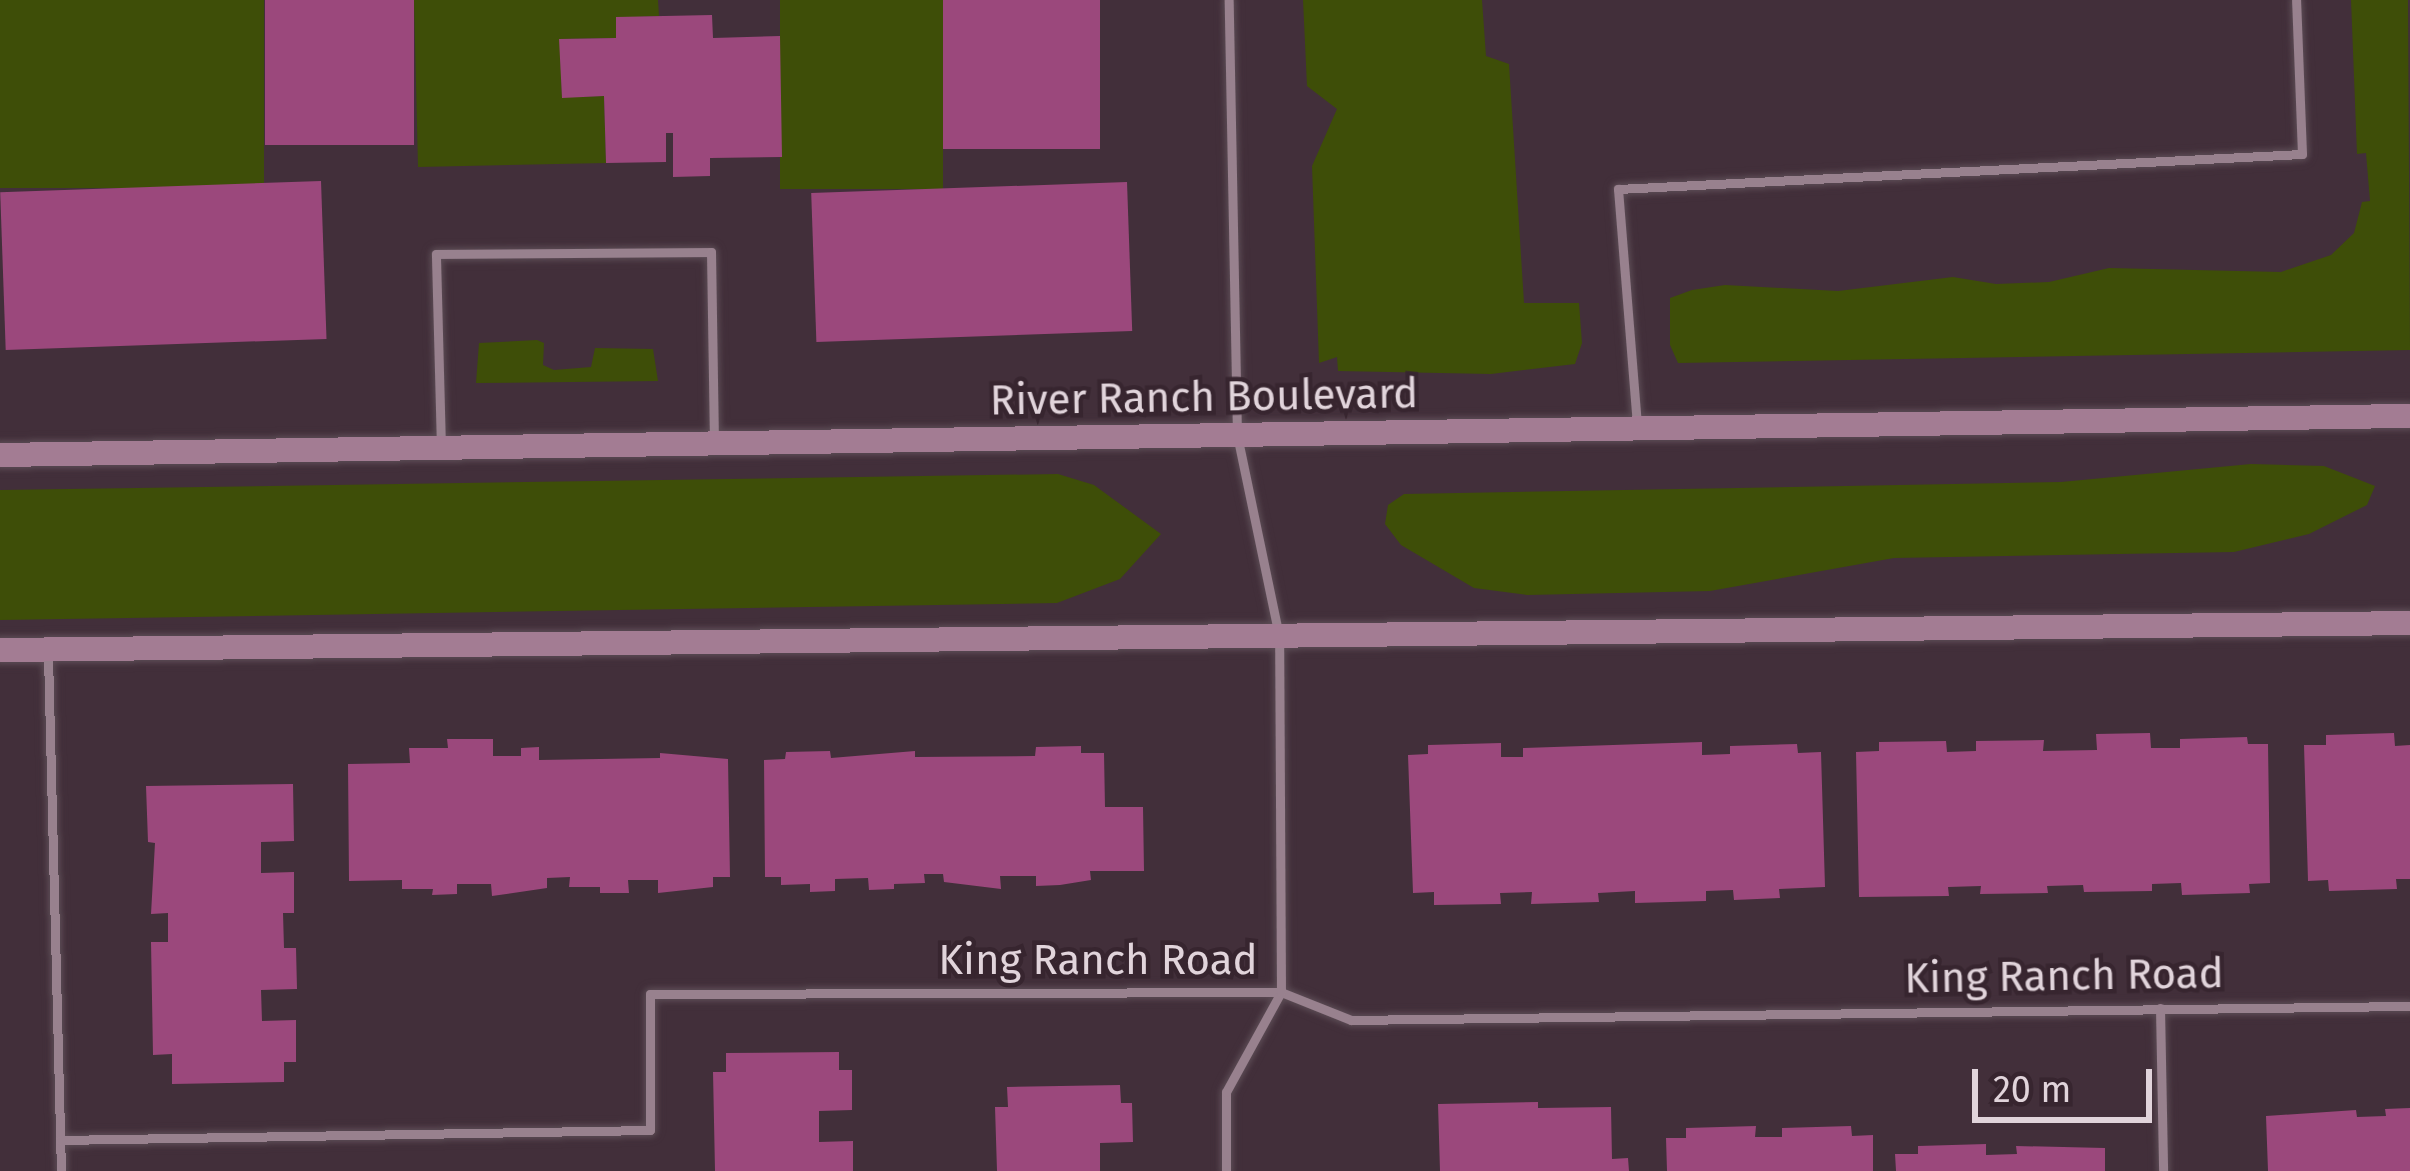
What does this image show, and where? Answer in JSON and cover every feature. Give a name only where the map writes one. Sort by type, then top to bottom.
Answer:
[{"type":"street","name":"River Ranch Boulevard","points":[[0,455],[2410,416]]},
{"type":"street","points":[[0,650],[2410,623]]},
{"type":"lane","points":[[1226,1171],[1226,1092],[1280,992],[1279,636],[1238,435],[1229,0]]},
{"type":"lane","points":[[1638,429],[1618,189],[2302,154],[2296,0]]},
{"type":"lane","points":[[441,448],[436,254],[711,252],[714,444]]},
{"type":"lane","points":[[48,650],[61,1171]]},
{"type":"lane","name":"King Ranch Road","points":[[61,1140],[650,1130],[650,994],[1280,992],[1351,1020],[2410,1006]]},
{"type":"lane","points":[[2160,1008],[2163,1171]]},
{"type":"green space","points":[[0,0],[264,0],[264,188],[0,188]]},
{"type":"green space","points":[[414,0],[658,0],[659,16],[616,18],[616,38],[560,39],[562,97],[604,96],[606,163],[418,167]]},
{"type":"green space","points":[[780,0],[943,0],[943,189],[780,189]]},
{"type":"green space","points":[[1303,0],[1482,0],[1486,56],[1509,64],[1524,303],[1579,303],[1582,343],[1575,364],[1491,374],[1338,371],[1337,357],[1319,363],[1312,166],[1337,109],[1307,86]]},
{"type":"green space","points":[[2351,0],[2408,0],[2410,350],[1678,363],[1670,345],[1670,298],[1692,290],[1725,285],[1838,291],[1953,277],[1996,284],[2049,282],[2109,268],[2281,272],[2331,255],[2354,233],[2362,202],[2370,201],[2366,153],[2357,154]]},
{"type":"green space","points":[[479,343],[544,343],[543,365],[554,370],[591,367],[595,348],[653,349],[658,381],[476,383]]},
{"type":"green space","points":[[2251,464],[2324,466],[2375,486],[2367,505],[2309,534],[2234,552],[1894,558],[1710,591],[1527,595],[1474,588],[1401,545],[1385,524],[1388,505],[1404,494],[2061,482]]},
{"type":"green space","points":[[1058,474],[1094,485],[1161,534],[1120,579],[1057,603],[0,620],[0,490]]},
{"type":"building","points":[[265,0],[414,0],[414,145],[265,145]]},
{"type":"building","points":[[943,0],[1100,0],[1100,149],[943,149]]},
{"type":"building","points":[[712,15],[713,38],[780,36],[782,157],[710,158],[710,176],[673,177],[673,133],[666,133],[666,162],[606,163],[604,96],[562,98],[559,39],[616,38],[616,17]]},
{"type":"building","points":[[321,181],[327,339],[6,350],[0,192]]},
{"type":"building","points":[[1127,182],[1132,331],[816,342],[811,193]]},
{"type":"building","points":[[2150,733],[2151,748],[2180,748],[2180,739],[2247,737],[2248,744],[2268,744],[2270,883],[2249,884],[2250,893],[2182,895],[2181,883],[2152,884],[2152,891],[2084,892],[2083,885],[2047,886],[2048,893],[1980,894],[1981,886],[1948,887],[1949,896],[1859,897],[1856,752],[1879,751],[1879,742],[1946,741],[1947,752],[1976,751],[1976,741],[2044,740],[2043,751],[2097,750],[2096,734]]},
{"type":"building","points":[[2394,733],[2395,746],[2410,745],[2410,879],[2396,879],[2397,889],[2329,891],[2328,880],[2308,881],[2304,745],[2326,745],[2326,735]]},
{"type":"building","points":[[447,739],[493,739],[493,756],[521,756],[521,748],[539,747],[539,760],[660,758],[660,753],[728,759],[730,877],[713,877],[713,887],[658,893],[658,880],[628,880],[629,893],[600,893],[600,887],[569,887],[570,877],[547,878],[547,888],[492,896],[491,884],[457,884],[457,894],[432,895],[433,889],[402,889],[402,880],[349,881],[348,764],[410,763],[409,748],[448,748]]},
{"type":"building","points":[[1702,742],[1702,755],[1730,754],[1730,746],[1797,744],[1798,753],[1821,752],[1825,887],[1779,889],[1780,898],[1734,900],[1733,890],[1706,891],[1706,901],[1635,903],[1635,891],[1598,893],[1599,902],[1531,904],[1532,892],[1500,893],[1501,904],[1434,905],[1434,892],[1413,893],[1408,755],[1428,754],[1428,745],[1501,743],[1501,757],[1523,757],[1523,748]]},
{"type":"building","points":[[1081,746],[1081,753],[1104,753],[1105,807],[1143,807],[1144,871],[1090,871],[1091,880],[1036,886],[1036,876],[1000,876],[1001,889],[944,882],[943,874],[924,874],[925,883],[894,884],[894,889],[869,890],[868,878],[835,879],[835,891],[810,892],[810,884],[781,885],[781,877],[765,877],[764,760],[785,759],[786,752],[830,751],[831,758],[915,751],[915,757],[1035,756],[1036,747]]},
{"type":"building","points":[[293,784],[294,841],[261,842],[261,873],[294,872],[294,913],[283,913],[284,948],[296,948],[297,989],[261,990],[262,1021],[296,1020],[296,1062],[284,1062],[284,1082],[172,1084],[172,1054],[153,1055],[151,942],[168,942],[168,913],[151,914],[155,843],[148,842],[146,786]]},
{"type":"building","points":[[839,1052],[839,1070],[852,1070],[852,1110],[819,1111],[819,1142],[853,1141],[853,1171],[715,1171],[713,1072],[726,1072],[726,1053]]},
{"type":"building","points":[[1120,1085],[1121,1103],[1132,1103],[1133,1142],[1100,1143],[1100,1171],[997,1171],[995,1107],[1008,1107],[1007,1087]]},
{"type":"building","points":[[1538,1102],[1538,1108],[1611,1107],[1612,1159],[1628,1158],[1629,1171],[1440,1171],[1438,1104]]},
{"type":"building","points":[[2410,1108],[2410,1171],[2268,1171],[2266,1116],[2356,1110],[2357,1117],[2386,1116],[2385,1109]]},
{"type":"building","points":[[1756,1126],[1755,1137],[1782,1137],[1782,1128],[1851,1126],[1852,1136],[1873,1135],[1873,1171],[1667,1171],[1666,1138],[1686,1138],[1686,1128]]},
{"type":"building","points":[[1986,1144],[1986,1155],[2017,1154],[2016,1146],[2105,1148],[2105,1171],[1896,1171],[1895,1154],[1918,1154],[1918,1146]]}]
